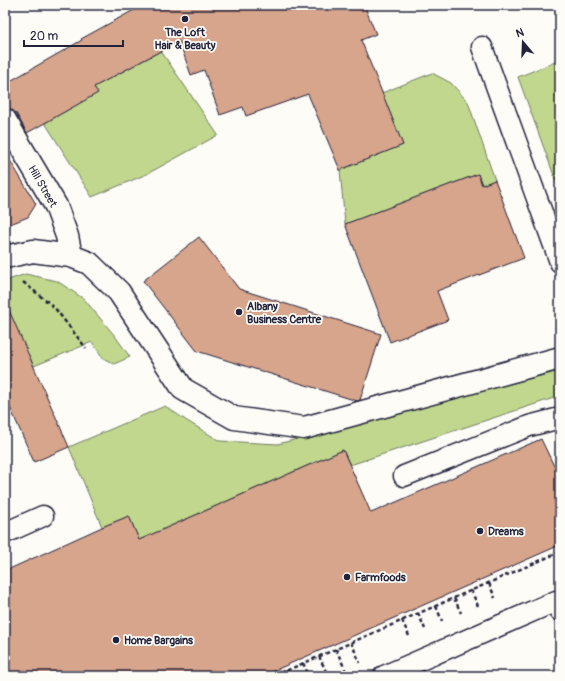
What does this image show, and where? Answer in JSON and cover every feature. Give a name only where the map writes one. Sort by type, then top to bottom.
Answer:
[{"type":"street","name":"Hill Street","points":[[5,120],[56,206],[67,236],[71,256]]},
{"type":"street","points":[[5,257],[33,251],[71,256],[89,263],[119,292],[183,389],[234,418],[304,428],[560,358]]},
{"type":"lane","points":[[482,47],[560,262]]},
{"type":"lane","points":[[404,476],[529,426],[560,418]]},
{"type":"lane","points":[[5,533],[43,516]]},
{"type":"lane","points":[[384,676],[556,601],[560,611]]},
{"type":"path","points":[[19,280],[54,307],[86,348]]},
{"type":"path","points":[[274,676],[560,552]]},
{"type":"path","points":[[351,642],[363,669]]},
{"type":"path","points":[[336,649],[348,676]]},
{"type":"path","points":[[319,656],[328,676]]},
{"type":"path","points":[[304,663],[309,676]]},
{"type":"path","points":[[287,670],[290,676]]},
{"type":"green space","points":[[161,51],[218,135],[147,174],[92,197],[45,123],[97,93],[94,87]]},
{"type":"green space","points":[[560,60],[560,192],[518,77]]},
{"type":"green space","points":[[432,73],[451,83],[468,102],[495,180],[482,185],[478,174],[345,224],[340,170],[403,145],[382,93]]},
{"type":"green space","points":[[26,274],[57,281],[84,299],[115,336],[130,357],[114,364],[103,358],[92,342],[34,366],[29,355],[12,362],[5,301],[5,281]]},
{"type":"green space","points":[[560,371],[560,396],[350,465],[343,450],[139,540],[129,516],[102,527],[69,447],[165,406],[220,441],[278,444]]},
{"type":"building","points":[[143,5],[364,5],[376,34],[361,40],[403,145],[340,170],[308,94],[246,116],[243,107],[220,115],[204,70],[191,75],[179,41],[94,87],[98,93],[27,133],[16,113],[11,109],[5,108],[5,84],[82,40],[81,39]]},
{"type":"building","points":[[5,152],[36,204],[28,217],[5,226]]},
{"type":"building","points":[[478,174],[482,185],[495,180],[524,258],[437,291],[448,320],[390,342],[345,224]]},
{"type":"building","name":"Albany Business Centre","points":[[199,237],[239,289],[381,334],[360,400],[357,401],[197,351],[143,281]]},
{"type":"building","points":[[5,301],[69,447],[34,462],[5,396]]},
{"type":"building","points":[[541,439],[554,466],[560,464],[560,545],[262,676],[5,676],[5,571],[102,527],[129,516],[139,540],[343,450],[371,513]]},
{"type":"place","name":"The Loft Hair & Beauty","points":[[185,19]]},
{"type":"place","name":"Albany Business Centre","points":[[239,312]]},
{"type":"place","name":"Dreams","points":[[480,531]]},
{"type":"place","name":"Farmfoods","points":[[347,577]]},
{"type":"place","name":"Home Bargains","points":[[116,640]]}]
